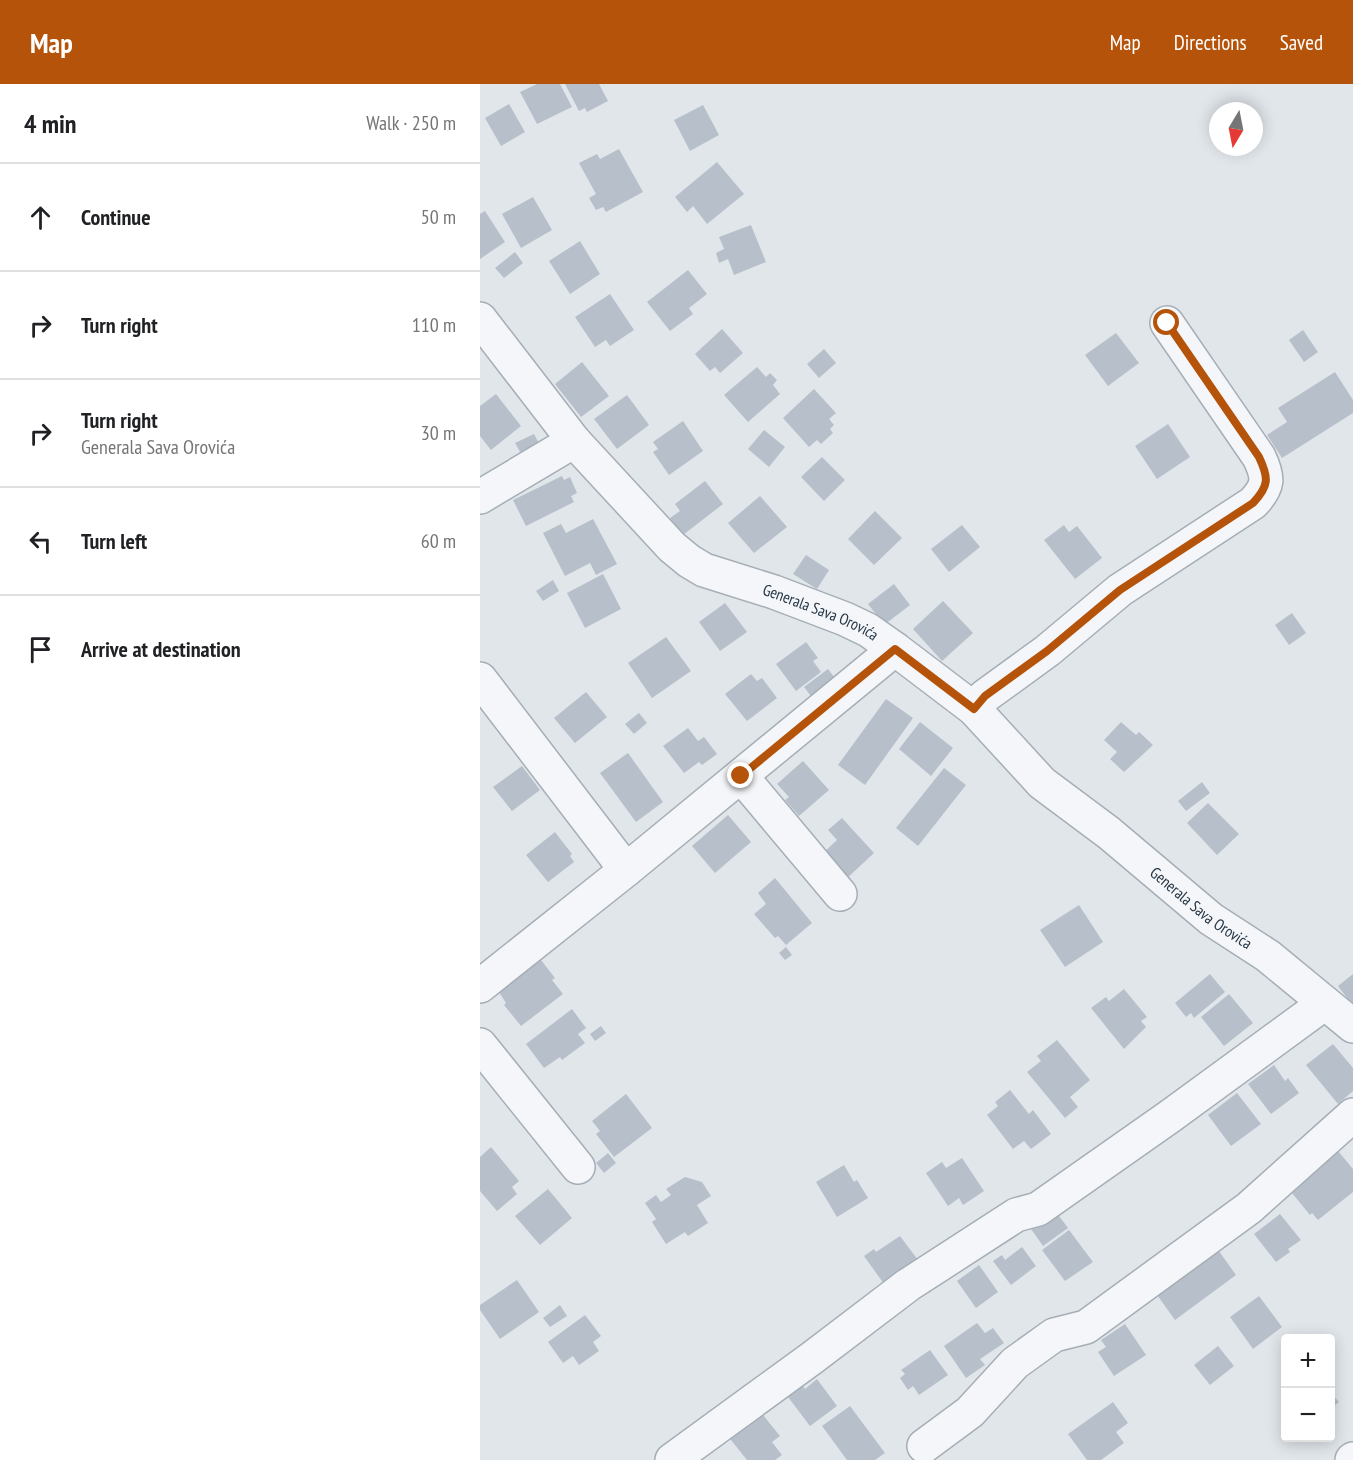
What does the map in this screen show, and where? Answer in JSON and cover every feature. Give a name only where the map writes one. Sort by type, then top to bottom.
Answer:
[{"type":"street","name":"Generala Sava Orovića","points":[[480,320],[574,441],[672,547],[689,561],[704,570],[774,592],[868,630],[974,709],[1042,783],[1109,833],[1211,919],[1268,956],[1353,1026]]},
{"type":"street","points":[[974,709],[985,696],[1047,651],[1120,590],[1253,503],[1265,490],[1267,473],[1259,457],[1167,323]]},
{"type":"street","points":[[480,497],[574,441]]},
{"type":"street","points":[[480,986],[626,870],[895,649]]},
{"type":"street","points":[[480,679],[626,870]]},
{"type":"street","points":[[741,776],[840,894]]},
{"type":"street","points":[[672,1460],[908,1285],[1016,1215],[1038,1209],[1325,1003]]},
{"type":"street","points":[[480,1045],[578,1167]]},
{"type":"street","points":[[924,1446],[970,1412],[1015,1363],[1054,1335],[1086,1327],[1240,1215],[1353,1115]]},
{"type":"building","points":[[537,84],[560,84],[572,107],[537,124],[520,92]]},
{"type":"building","points":[[565,84],[599,84],[608,101],[587,112],[585,108],[579,111]]},
{"type":"building","points":[[509,104],[525,132],[501,146],[485,118]]},
{"type":"building","points":[[703,105],[719,135],[690,151],[674,120]]},
{"type":"building","points":[[619,149],[643,192],[606,212],[603,207],[596,210],[589,198],[596,194],[579,163],[597,154],[600,159]]},
{"type":"building","points":[[717,162],[744,194],[707,224],[693,206],[687,212],[675,197]]},
{"type":"building","points":[[533,197],[552,230],[521,248],[502,214]]},
{"type":"building","points":[[485,211],[505,242],[480,259],[480,214]]},
{"type":"building","points":[[751,225],[766,262],[734,275],[728,259],[719,263],[716,253],[724,249],[719,237]]},
{"type":"building","points":[[580,241],[600,274],[570,294],[549,261]]},
{"type":"building","points":[[515,252],[523,263],[504,278],[495,268]]},
{"type":"building","points":[[688,270],[707,294],[689,308],[693,314],[670,331],[647,302]]},
{"type":"building","points":[[610,294],[634,330],[610,346],[606,340],[595,347],[575,317]]},
{"type":"building","points":[[722,329],[743,353],[720,373],[715,367],[710,371],[695,354]]},
{"type":"building","points":[[1303,330],[1318,352],[1304,362],[1289,340]]},
{"type":"building","points":[[1116,333],[1139,363],[1108,386],[1085,355]]},
{"type":"building","points":[[824,349],[836,363],[819,378],[807,364]]},
{"type":"building","points":[[582,362],[609,396],[581,417],[555,384]]},
{"type":"building","points":[[757,367],[766,377],[770,373],[777,380],[773,385],[780,394],[748,422],[724,395]]},
{"type":"building","points":[[1335,372],[1353,400],[1353,413],[1282,458],[1267,435],[1287,422],[1278,408]]},
{"type":"building","points":[[814,389],[836,413],[829,419],[834,425],[830,429],[833,433],[821,444],[817,440],[809,447],[783,418]]},
{"type":"building","points":[[496,394],[521,426],[491,450],[480,436],[480,406]]},
{"type":"building","points":[[627,395],[649,425],[617,449],[594,419]]},
{"type":"building","points":[[683,421],[703,451],[669,475],[653,452],[658,449],[653,442]]},
{"type":"building","points":[[1168,424],[1190,457],[1157,479],[1135,446]]},
{"type":"building","points":[[764,430],[785,447],[769,467],[748,449]]},
{"type":"building","points":[[534,434],[542,449],[524,459],[515,443]]},
{"type":"building","points":[[822,457],[845,480],[824,501],[801,477]]},
{"type":"building","points":[[562,476],[564,480],[570,477],[577,493],[571,496],[574,502],[526,526],[513,500]]},
{"type":"building","points":[[705,481],[723,504],[683,535],[670,518],[680,511],[675,504]]},
{"type":"building","points":[[760,496],[787,527],[754,553],[728,523]]},
{"type":"building","points":[[875,511],[902,538],[874,565],[848,539]]},
{"type":"building","points":[[593,519],[617,564],[596,575],[590,563],[565,576],[543,533],[561,524],[566,533]]},
{"type":"building","points":[[962,525],[980,547],[949,572],[931,549]]},
{"type":"building","points":[[1064,525],[1069,532],[1077,526],[1102,558],[1075,579],[1044,540]]},
{"type":"building","points":[[806,555],[829,570],[817,589],[793,574]]},
{"type":"building","points":[[603,574],[621,609],[585,628],[567,593]]},
{"type":"building","points":[[553,580],[559,591],[543,601],[536,591]]},
{"type":"building","points":[[894,584],[910,605],[884,625],[868,604]]},
{"type":"building","points":[[943,601],[973,633],[942,661],[913,629]]},
{"type":"building","points":[[725,603],[747,632],[720,651],[699,622]]},
{"type":"building","points":[[1292,613],[1306,633],[1289,645],[1275,625]]},
{"type":"building","points":[[666,637],[691,671],[652,698],[628,663]]},
{"type":"building","points":[[806,642],[818,658],[813,661],[821,672],[796,691],[776,664]]},
{"type":"building","points":[[828,669],[838,682],[814,700],[804,687]]},
{"type":"building","points":[[751,674],[757,681],[762,678],[777,698],[747,721],[725,694]]},
{"type":"building","points":[[586,692],[607,717],[575,743],[554,718]]},
{"type":"building","points":[[886,699],[913,718],[865,785],[838,765]]},
{"type":"building","points":[[639,713],[647,723],[634,734],[625,724]]},
{"type":"building","points":[[920,722],[953,748],[931,776],[899,749]]},
{"type":"building","points":[[1121,722],[1136,735],[1139,732],[1153,745],[1124,772],[1110,759],[1117,752],[1104,740]]},
{"type":"building","points":[[688,728],[698,741],[704,737],[717,754],[702,765],[699,762],[684,773],[663,746]]},
{"type":"building","points":[[628,753],[663,802],[636,822],[600,773]]},
{"type":"building","points":[[803,761],[829,790],[799,816],[785,800],[789,797],[777,784]]},
{"type":"building","points":[[522,766],[540,790],[512,811],[493,787]]},
{"type":"building","points":[[944,768],[966,785],[918,846],[896,828]]},
{"type":"building","points":[[1202,782],[1210,793],[1186,811],[1178,801]]},
{"type":"building","points":[[1208,803],[1239,834],[1217,855],[1187,823]]},
{"type":"building","points":[[728,815],[751,842],[715,873],[692,846]]},
{"type":"building","points":[[842,818],[874,853],[844,881],[820,856],[837,840],[828,830]]},
{"type":"building","points":[[555,832],[572,854],[570,856],[574,862],[548,882],[526,855]]},
{"type":"building","points":[[775,878],[812,923],[786,945],[778,936],[775,938],[754,914],[766,904],[758,893]]},
{"type":"building","points":[[1079,905],[1103,942],[1065,967],[1040,930]]},
{"type":"building","points":[[786,947],[792,955],[785,960],[779,953]]},
{"type":"building","points":[[541,960],[555,978],[552,980],[563,994],[521,1026],[504,1005],[506,1003],[499,992]]},
{"type":"building","points":[[1210,974],[1225,992],[1194,1018],[1191,1013],[1186,1017],[1175,1003]]},
{"type":"building","points":[[1353,974],[1353,1006],[1338,986]]},
{"type":"building","points":[[1124,989],[1147,1017],[1141,1021],[1146,1027],[1124,1049],[1091,1008],[1106,997],[1109,1001]]},
{"type":"building","points":[[1229,994],[1253,1023],[1224,1046],[1201,1017]]},
{"type":"building","points":[[572,1009],[586,1028],[578,1034],[585,1043],[562,1060],[560,1057],[544,1068],[526,1044]]},
{"type":"building","points":[[601,1026],[606,1033],[595,1041],[590,1034]]},
{"type":"building","points":[[1057,1040],[1090,1080],[1070,1097],[1078,1107],[1065,1118],[1027,1072],[1041,1061],[1037,1056]]},
{"type":"building","points":[[1333,1044],[1353,1068],[1353,1091],[1338,1104],[1306,1065]]},
{"type":"building","points":[[1274,1065],[1285,1081],[1288,1078],[1299,1093],[1271,1114],[1248,1084]]},
{"type":"building","points":[[1010,1090],[1029,1114],[1033,1110],[1051,1134],[1031,1149],[1024,1141],[1013,1149],[987,1115],[998,1106],[995,1102]]},
{"type":"building","points":[[1237,1093],[1261,1124],[1231,1146],[1208,1115]]},
{"type":"building","points":[[626,1094],[652,1128],[614,1157],[596,1134],[600,1131],[592,1121]]},
{"type":"building","points":[[491,1147],[519,1181],[512,1187],[517,1194],[497,1211],[480,1191],[480,1157]]},
{"type":"building","points":[[1338,1151],[1353,1169],[1353,1192],[1318,1220],[1312,1213],[1310,1215],[1292,1193],[1297,1189],[1292,1183],[1317,1168]]},
{"type":"building","points":[[608,1153],[616,1163],[604,1173],[596,1163]]},
{"type":"building","points":[[962,1158],[984,1191],[963,1205],[959,1198],[948,1206],[926,1173],[942,1162],[946,1168]]},
{"type":"building","points":[[844,1165],[854,1182],[857,1180],[868,1198],[837,1217],[816,1182]]},
{"type":"building","points":[[685,1177],[702,1182],[711,1196],[697,1205],[708,1223],[688,1236],[685,1232],[666,1244],[652,1222],[656,1219],[645,1203],[656,1195],[661,1202],[671,1195],[666,1189]]},
{"type":"building","points":[[548,1189],[572,1218],[540,1245],[515,1216]]},
{"type":"building","points":[[1053,1208],[1068,1228],[1043,1246],[1029,1226]]},
{"type":"building","points":[[1280,1214],[1301,1240],[1288,1249],[1290,1252],[1276,1262],[1254,1234]]},
{"type":"building","points":[[1069,1230],[1093,1262],[1065,1281],[1042,1250]]},
{"type":"building","points":[[900,1236],[918,1260],[884,1284],[864,1256],[874,1249],[876,1252]]},
{"type":"building","points":[[1022,1247],[1036,1266],[1011,1285],[993,1261],[1002,1255],[1005,1260]]},
{"type":"building","points":[[1216,1247],[1236,1275],[1175,1320],[1155,1292]]},
{"type":"building","points":[[979,1265],[998,1292],[976,1308],[957,1281]]},
{"type":"building","points":[[517,1280],[539,1312],[500,1339],[480,1310],[480,1305]]},
{"type":"building","points":[[1259,1296],[1282,1327],[1253,1349],[1230,1317]]},
{"type":"building","points":[[560,1305],[567,1316],[550,1327],[543,1318]]},
{"type":"building","points":[[585,1315],[601,1336],[593,1342],[599,1351],[579,1365],[573,1356],[563,1363],[548,1342]]},
{"type":"building","points":[[977,1323],[985,1333],[993,1328],[1004,1343],[980,1359],[985,1365],[966,1378],[944,1346]]},
{"type":"building","points":[[1125,1324],[1146,1355],[1114,1376],[1098,1352],[1106,1347],[1101,1340]]},
{"type":"building","points":[[1218,1346],[1234,1366],[1210,1385],[1194,1365]]},
{"type":"building","points":[[930,1350],[948,1375],[919,1395],[913,1386],[908,1390],[900,1378],[905,1374],[901,1370]]},
{"type":"building","points":[[817,1379],[837,1406],[810,1426],[785,1393],[800,1382],[805,1389]]},
{"type":"building","points":[[1113,1402],[1128,1423],[1116,1432],[1124,1443],[1101,1460],[1087,1460],[1068,1434]]},
{"type":"building","points":[[850,1406],[885,1453],[875,1460],[847,1460],[822,1426]]},
{"type":"building","points":[[759,1410],[780,1436],[772,1442],[782,1455],[775,1460],[747,1460],[727,1435]]},
{"type":"route","points":[[741,776],[895,649],[974,709],[985,696],[1047,651],[1120,590],[1253,503],[1265,490],[1267,473],[1259,457],[1167,323]]}]
